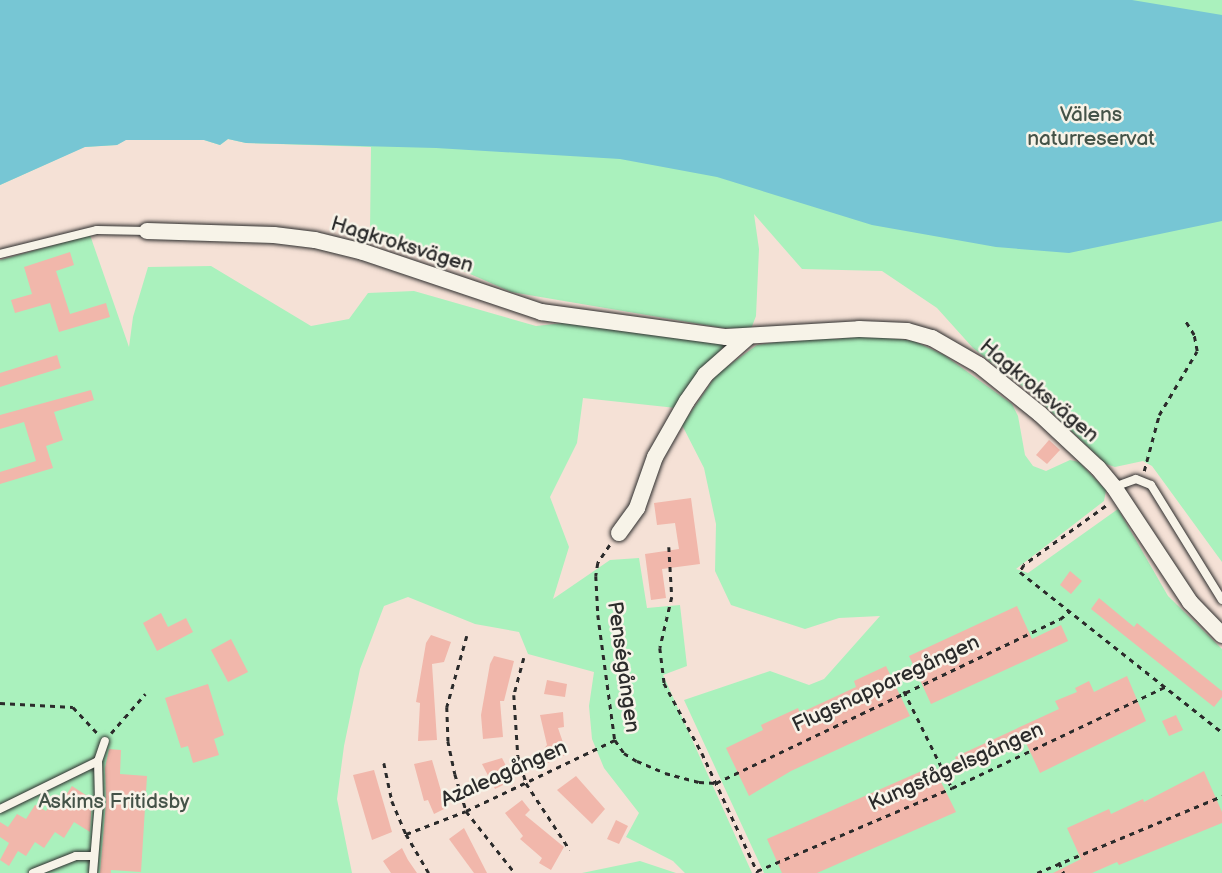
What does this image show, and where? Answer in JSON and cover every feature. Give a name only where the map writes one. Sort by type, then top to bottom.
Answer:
[{"type":"street","name":"Hagkroksvägen","points":[[147,231],[274,235],[315,240],[363,252],[541,312],[747,338],[859,329],[907,331],[932,338],[979,365],[1077,447],[1117,491],[1190,602],[1222,635]]},
{"type":"street","points":[[619,533],[637,508],[655,457],[687,401],[715,365],[747,338]]},
{"type":"lane","name":"Hagkroksvägen","points":[[0,254],[97,230],[147,231]]},
{"type":"lane","points":[[1117,491],[1136,479],[1151,485],[1222,600]]},
{"type":"lane","points":[[93,873],[99,802],[98,761],[105,741]]},
{"type":"lane","points":[[0,809],[98,761]]},
{"type":"lane","points":[[33,873],[76,856],[93,856]]},
{"type":"path","points":[[1143,480],[1159,415],[1197,351],[1194,335],[1184,319]]},
{"type":"path","points":[[1117,491],[1024,565],[1020,572],[1222,732]]},
{"type":"path","name":"Penségången","points":[[619,533],[603,553],[596,576],[598,615],[615,740],[624,753],[665,773],[699,782],[716,783]]},
{"type":"path","points":[[669,547],[672,597],[660,648],[664,683],[758,872]]},
{"type":"path","name":"Flugsnapparegången","points":[[716,783],[904,691],[1060,619],[1069,612]]},
{"type":"path","points":[[467,636],[447,707],[448,741],[466,811],[515,873]]},
{"type":"path","points":[[524,658],[514,695],[513,723],[526,783],[570,850]]},
{"type":"path","name":"Kungsfågelsgången","points":[[758,872],[952,788],[1166,687]]},
{"type":"path","points":[[904,691],[952,788]]},
{"type":"path","points":[[0,703],[73,707],[105,741],[145,694]]},
{"type":"path","name":"Azaleagången","points":[[406,834],[466,811],[615,740]]},
{"type":"path","points":[[384,763],[393,801],[406,834],[429,873]]},
{"type":"path","points":[[1037,873],[1222,796]]},
{"type":"path","points":[[1059,862],[1064,873]]},
{"type":"green space","name":"Välens naturreservat","points":[[0,0],[1222,0],[1222,562],[1152,466],[1143,461],[1115,467],[1106,464],[1034,395],[973,348],[937,308],[882,271],[802,269],[754,214],[759,249],[756,316],[751,329],[723,328],[511,292],[370,230],[371,147],[246,143],[228,139],[220,145],[204,140],[125,140],[117,145],[84,147],[0,185]]},
{"type":"green space","name":"Askims Fritidsby","points":[[90,235],[129,347],[133,317],[148,267],[211,266],[311,326],[349,319],[368,293],[414,291],[536,326],[563,323],[726,344],[698,375],[676,408],[583,398],[577,443],[550,497],[569,547],[553,599],[610,560],[639,558],[647,608],[680,605],[687,666],[663,675],[752,873],[685,873],[673,861],[626,837],[639,813],[604,768],[592,739],[589,706],[594,672],[528,654],[519,632],[475,624],[408,597],[384,606],[360,669],[344,746],[337,799],[352,873],[0,873],[0,260]]},
{"type":"green space","points":[[866,335],[914,341],[944,355],[1012,404],[1018,416],[1025,455],[1033,466],[1046,471],[1070,460],[1079,462],[1106,490],[1104,501],[1016,569],[1028,573],[1118,509],[1168,596],[1222,649],[1222,873],[764,873],[684,700],[770,671],[809,685],[824,679],[880,616],[839,618],[805,629],[731,605],[715,571],[716,524],[704,468],[682,425],[717,374],[757,345],[817,336],[836,339]]},
{"type":"green space","points":[[640,861],[676,873],[582,873]]},
{"type":"water","name":"Välens naturreservat","points":[[0,0],[1132,0],[1222,15],[1222,221],[1069,253],[996,247],[872,225],[717,177],[620,159],[436,148],[246,143],[228,139],[220,145],[204,140],[126,140],[117,145],[85,147],[0,185]]},
{"type":"building","points":[[70,252],[74,265],[56,271],[70,314],[106,303],[110,317],[59,332],[50,303],[15,313],[11,300],[32,294],[24,267]]},
{"type":"building","points":[[57,355],[61,368],[0,387],[0,373]]},
{"type":"building","points":[[91,390],[94,400],[54,412],[63,440],[46,446],[53,468],[0,484],[0,472],[36,461],[24,422],[0,429],[0,415]]},
{"type":"building","points":[[1049,440],[1060,450],[1047,464],[1036,455]]},
{"type":"building","points":[[691,498],[700,564],[662,569],[666,598],[651,600],[645,554],[679,549],[675,523],[657,525],[654,503]]},
{"type":"building","points":[[1070,571],[1082,581],[1071,594],[1060,585]]},
{"type":"building","points":[[1099,598],[1134,627],[1137,623],[1222,691],[1222,697],[1214,707],[1091,609]]},
{"type":"building","points":[[1017,606],[1032,639],[1061,625],[1068,641],[931,704],[909,656]]},
{"type":"building","points":[[161,613],[168,627],[186,618],[193,632],[157,651],[143,623]]},
{"type":"building","points":[[431,635],[451,642],[444,662],[432,664],[437,740],[418,741],[420,703],[416,702],[426,643]]},
{"type":"building","points":[[231,639],[248,672],[228,682],[211,650]]},
{"type":"building","points":[[494,656],[514,661],[504,701],[500,701],[503,737],[483,739],[481,715],[490,664]]},
{"type":"building","points":[[886,666],[910,716],[791,771],[749,796],[726,748],[763,730],[761,725],[798,708],[800,713],[856,687],[854,681]]},
{"type":"building","points":[[1127,676],[1146,721],[1040,773],[1026,743],[962,772],[955,757],[1059,709],[1055,701],[1077,692],[1075,688],[1089,681],[1094,692]]},
{"type":"building","points":[[547,680],[567,684],[565,697],[544,694]]},
{"type":"building","points":[[208,684],[224,735],[214,739],[219,755],[193,763],[188,746],[181,748],[165,698]]},
{"type":"building","points":[[563,712],[564,727],[558,728],[567,754],[548,763],[543,750],[547,745],[540,715]]},
{"type":"building","points":[[1176,715],[1183,730],[1169,736],[1162,721]]},
{"type":"building","points":[[109,749],[121,750],[120,774],[147,776],[141,872],[111,870],[111,873],[100,873],[106,802],[105,768]]},
{"type":"building","points":[[502,758],[513,780],[495,789],[482,764]]},
{"type":"building","points":[[432,760],[446,808],[434,814],[428,800],[424,801],[414,764]]},
{"type":"building","points":[[933,766],[956,812],[817,873],[782,873],[767,839]]},
{"type":"building","points":[[374,770],[392,832],[372,840],[353,775]]},
{"type":"building","points":[[1204,771],[1222,812],[1222,823],[1119,865],[1117,862],[1092,873],[1053,873],[1081,859],[1067,828],[1109,809],[1111,814],[1143,799],[1144,802]]},
{"type":"building","points":[[576,776],[605,809],[592,824],[557,790]]},
{"type":"building","points":[[72,786],[92,799],[90,832],[74,822],[64,838],[55,832],[44,848],[35,842],[26,856],[18,851],[9,866],[0,860],[9,843],[0,837],[0,822],[8,827],[17,814],[26,819],[35,805],[46,811],[55,797],[62,801]]},
{"type":"building","points":[[522,800],[530,810],[525,815],[564,847],[551,870],[539,863],[542,858],[520,839],[523,836],[505,813]]},
{"type":"building","points":[[616,820],[628,826],[619,844],[607,839]]},
{"type":"building","points":[[464,828],[487,873],[474,873],[449,839]]},
{"type":"building","points":[[402,848],[417,873],[391,873],[383,861]]}]
